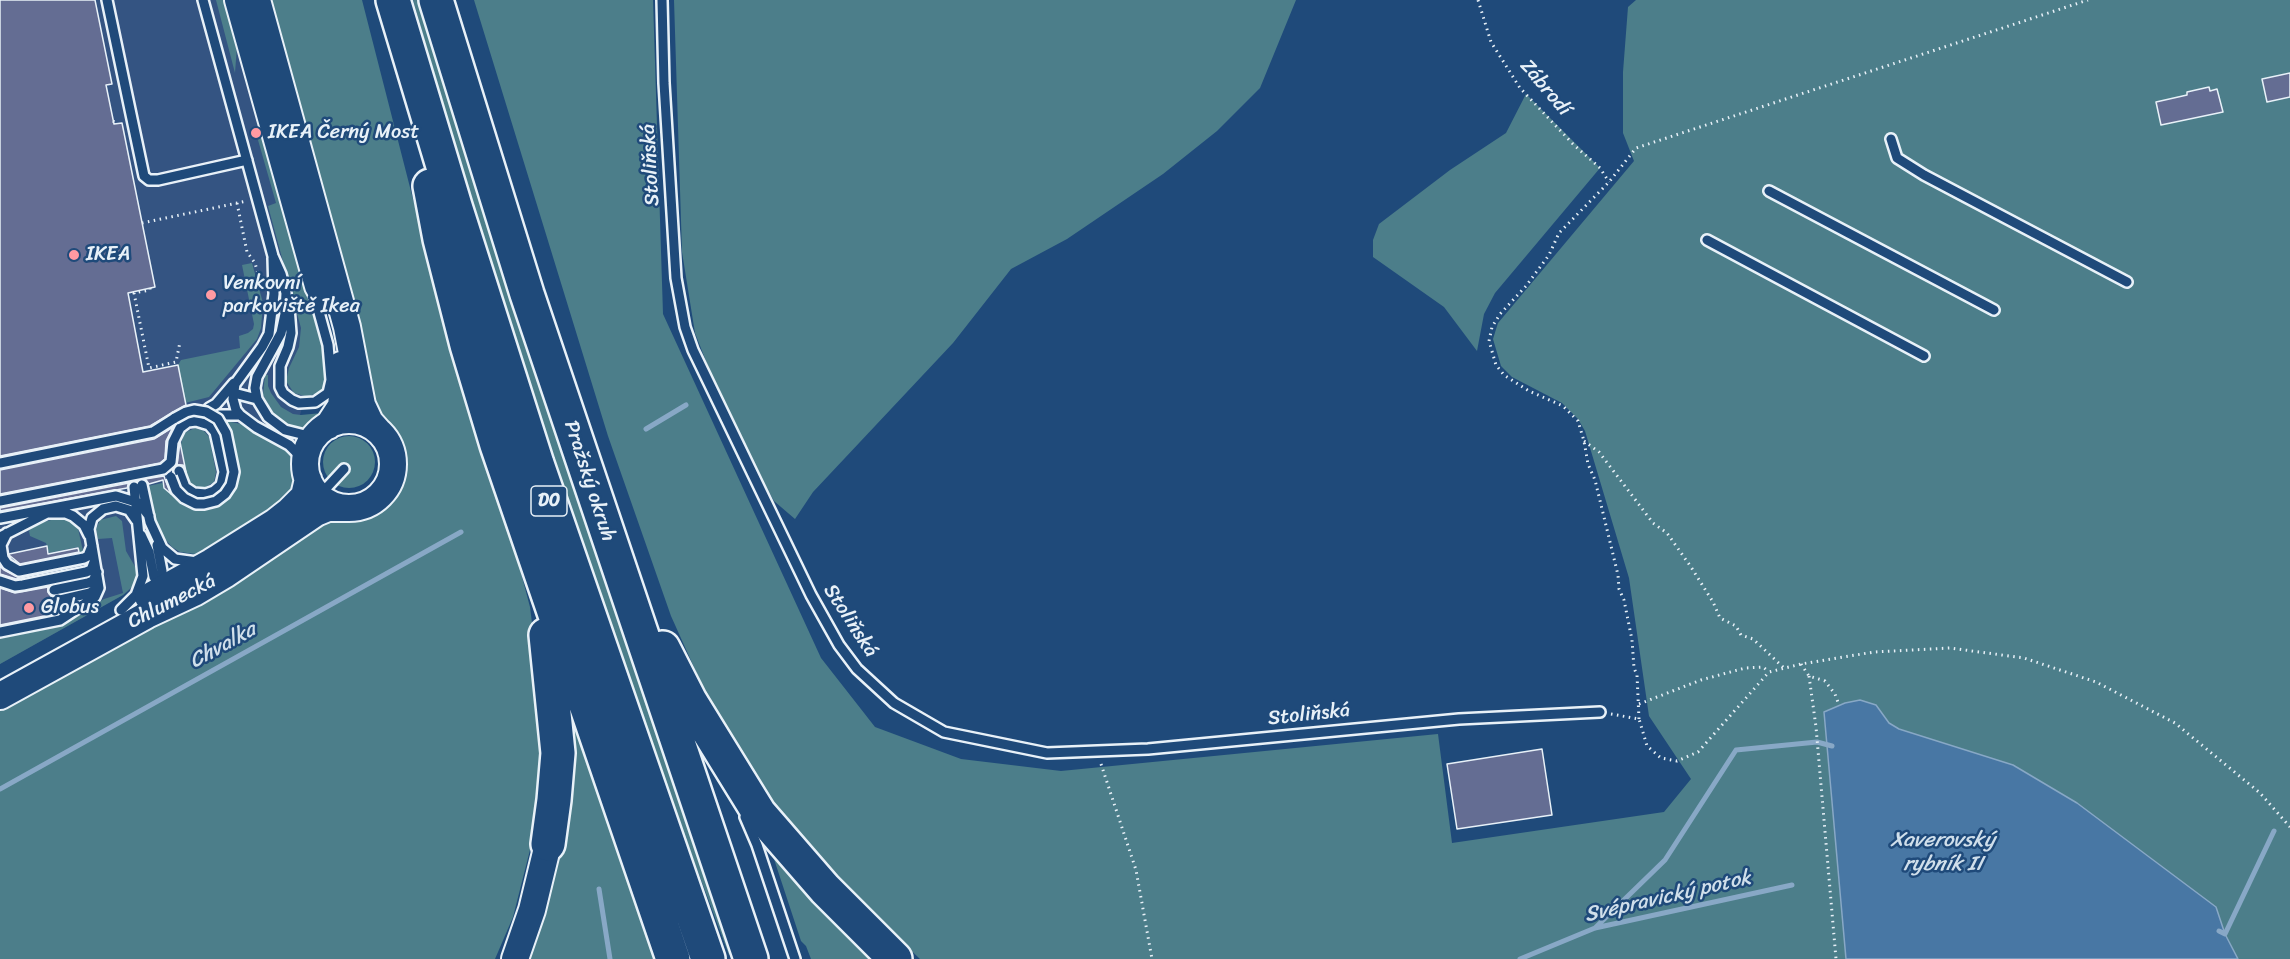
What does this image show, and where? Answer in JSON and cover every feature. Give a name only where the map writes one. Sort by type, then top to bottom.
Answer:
[{"type":"highway","name":"D0","points":[[393,0],[455,206],[544,484],[708,959]]},
{"type":"highway","name":"Pražský okruh","points":[[436,0],[527,294],[751,959]]},
{"type":"highway","points":[[404,38],[440,239],[470,356],[538,567],[673,959]]},
{"type":"highway","points":[[608,537],[675,673],[759,813],[825,890],[896,959]]},
{"type":"highway","points":[[538,567],[555,706],[558,753],[556,788],[548,844]]},
{"type":"main road","points":[[238,0],[318,286],[326,302],[333,326],[343,381],[341,406],[335,418],[310,446],[306,459],[311,482],[329,503],[342,508],[357,507],[382,494],[389,484],[393,468],[392,454],[388,443],[370,422],[362,405],[348,327],[257,0]]},
{"type":"main road","points":[[325,428],[341,421],[354,421],[367,424],[378,431]]},
{"type":"main road","name":"Chlumecká","points":[[0,677],[211,562],[290,511],[304,495],[311,482]]},
{"type":"main road","name":"Chlumecká","points":[[0,696],[147,615],[194,593],[316,513],[328,508],[342,508]]},
{"type":"main road","points":[[515,959],[532,910],[548,844]]},
{"type":"lane","points":[[107,0],[144,176],[149,180],[158,180],[246,160]]},
{"type":"lane","points":[[203,0],[273,256],[286,293],[291,333],[278,372],[280,387],[283,393],[299,403],[315,402],[328,393],[331,380],[328,345],[317,305],[318,286]]},
{"type":"lane","name":"Stoliňská","points":[[662,0],[664,83],[676,278],[685,327],[693,350],[800,573],[833,635],[858,669],[894,703],[944,732],[1047,753],[1148,749],[1459,719],[1600,712]]},
{"type":"lane","points":[[1891,139],[1897,159],[2127,282]]},
{"type":"lane","points":[[1769,191],[1994,309]]},
{"type":"lane","points":[[1707,240],[1924,356]]},
{"type":"lane","points":[[209,408],[216,405],[230,392],[269,334],[274,294],[273,256]]},
{"type":"lane","points":[[286,293],[281,333],[257,377],[257,399],[268,417],[285,430],[305,435],[325,428]]},
{"type":"lane","points":[[230,392],[257,399]]},
{"type":"lane","points":[[230,392],[240,415],[256,427],[289,445],[299,455],[311,482],[344,469]]},
{"type":"lane","points":[[0,463],[153,432],[186,412],[194,410],[206,412],[218,419],[226,433],[234,472],[225,494],[216,501],[196,504],[184,498],[176,490],[171,477]]},
{"type":"lane","points":[[219,415],[240,415]]},
{"type":"lane","points":[[0,501],[163,469],[171,462],[174,442],[180,428],[188,422],[206,423],[214,429],[224,472],[221,485],[214,491],[197,494],[185,487],[179,471]]},
{"type":"lane","points":[[121,610],[136,595],[142,581],[143,562],[135,501],[138,486],[155,535],[162,571],[162,590],[158,601],[147,615]]},
{"type":"lane","points":[[0,518],[116,495],[135,501],[149,516]]},
{"type":"lane","points":[[25,513],[47,513],[66,513],[73,516],[84,525],[91,542],[88,556],[84,558],[18,571],[7,564],[3,558],[4,535],[47,513],[64,505]]},
{"type":"lane","points":[[0,632],[60,620],[95,597],[99,583],[89,529],[92,518],[109,507],[129,510],[147,546],[153,573],[162,590],[179,596],[194,593]]},
{"type":"lane","points":[[155,535],[162,548],[175,560],[211,562]]},
{"type":"lane","points":[[0,581],[15,586],[86,572],[93,566],[94,560]]},
{"type":"lane","points":[[54,590],[93,581],[97,572]]},
{"type":"lane","points":[[56,601],[90,593],[97,588],[99,583]]},
{"type":"lane","points":[[715,743],[736,794]]},
{"type":"lane","points":[[740,804],[757,845],[795,959]]},
{"type":"path","name":"Zábrodí","points":[[1478,0],[1491,42],[1520,88],[1573,144],[1600,168],[1609,182]]},
{"type":"path","points":[[2088,0],[1636,148],[1609,182],[1559,233],[1549,255],[1526,286],[1500,314],[1492,327],[1490,341],[1496,365],[1504,375],[1529,391],[1563,406],[1578,421],[1618,575],[1618,589],[1624,600],[1637,675],[1639,719],[1647,746],[1661,758],[1677,761],[1698,753],[1769,672],[1801,664],[1874,652],[1950,648],[2024,658],[2096,682],[2175,723],[2260,792],[2290,827]]},
{"type":"path","points":[[113,121],[117,124]]},
{"type":"path","points":[[142,223],[257,199]]},
{"type":"path","points":[[237,203],[248,252],[255,263],[262,290]]},
{"type":"path","points":[[150,288],[150,290],[134,293],[149,368],[176,363],[180,342]]},
{"type":"path","points":[[1584,441],[1599,452],[1653,523],[1667,533],[1713,602],[1720,618],[1736,626],[1741,635],[1753,639],[1784,668]]},
{"type":"path","points":[[1801,664],[1809,676],[1816,727],[1836,959]]},
{"type":"path","points":[[1639,704],[1701,680],[1745,668],[1763,667],[1769,672]]},
{"type":"path","points":[[1809,676],[1825,681],[1835,694],[1839,705]]},
{"type":"path","points":[[1600,712],[1639,719]]},
{"type":"path","points":[[1096,751],[1136,870],[1152,959]]},
{"type":"shaded area","points":[[0,0],[227,0],[290,257],[318,353],[277,494],[205,537],[123,595],[0,664]]},
{"type":"green space","points":[[216,0],[224,0],[237,46],[235,73]]},
{"type":"green space","points":[[267,0],[362,0],[446,328],[513,543],[530,607],[540,687],[542,761],[531,846],[513,917],[495,959],[0,959],[0,707],[304,536],[318,524],[338,517],[370,513],[391,496],[401,476],[402,458],[398,441],[394,433],[376,414]]},
{"type":"green space","points":[[413,0],[423,0],[735,952],[729,955],[621,665],[559,481],[479,228]]},
{"type":"green space","points":[[474,0],[653,0],[663,314],[821,658],[875,727],[961,759],[1061,771],[1438,734],[1452,843],[1664,812],[1691,779],[1649,716],[1629,578],[1585,431],[1578,419],[1562,403],[1512,377],[1501,366],[1493,339],[1498,323],[1634,161],[1623,133],[1623,72],[1628,7],[1636,0],[2290,0],[2290,959],[2238,959],[2225,934],[2216,907],[2077,803],[2013,765],[1899,729],[1889,723],[1876,705],[1845,703],[1824,712],[1846,959],[920,959],[841,883],[785,821],[743,763],[711,705],[671,616],[608,436]]},
{"type":"green space","points":[[674,0],[1296,0],[1260,88],[1217,131],[1163,174],[1067,239],[1011,269],[953,343],[813,492],[795,519],[774,501],[731,425],[695,333],[682,252]]},
{"type":"green space","points":[[1526,94],[1600,168],[1495,293],[1484,314],[1477,351],[1444,307],[1373,257],[1373,240],[1379,224],[1450,170],[1506,133]]},
{"type":"green space","points":[[256,133],[270,149],[321,337],[326,371],[325,386],[308,397],[294,393],[286,381],[289,368],[299,347],[301,328],[268,206],[276,203]]},
{"type":"green space","points":[[252,263],[263,303],[261,328],[257,339],[209,397],[185,403],[178,365],[181,360],[240,348],[239,336],[253,329],[254,324],[242,265]]},
{"type":"green space","points":[[265,375],[268,375],[268,386],[271,393],[281,407],[293,414],[322,413],[318,420],[307,427],[297,428],[285,423],[274,414],[263,395]]},
{"type":"green space","points":[[226,421],[241,424],[291,454],[297,470],[296,485],[288,498],[204,550],[195,554],[180,552],[165,539],[156,522],[148,486],[162,483],[181,504],[191,509],[216,508],[227,500],[235,488],[239,472],[231,432]]},
{"type":"green space","points":[[195,428],[204,431],[209,437],[216,472],[214,482],[204,488],[192,485],[188,479],[181,444],[184,433]]},
{"type":"green space","points":[[349,436],[359,438],[367,444],[373,452],[375,462],[373,472],[367,480],[359,486],[349,488],[339,486],[331,480],[325,472],[323,462],[325,452],[331,444],[339,438]]},
{"type":"green space","points":[[116,516],[122,521],[126,551],[137,570],[132,587],[123,595],[0,664],[0,637],[64,624],[104,599],[123,593],[112,538],[98,539],[96,529],[100,520]]},
{"type":"green space","points":[[62,517],[77,524],[83,551],[81,555],[78,547],[49,553],[46,543],[30,536],[29,531],[33,525]]},
{"type":"green space","points":[[577,720],[658,959],[530,959],[557,865],[564,829],[571,722]]},
{"type":"green space","points":[[774,859],[871,959],[811,959],[806,946],[801,941]]},
{"type":"water","name":"Xaverovský rybník II","points":[[1860,700],[1876,705],[1889,723],[1899,729],[2013,765],[2077,803],[2216,907],[2225,934],[2238,959],[1846,959],[1824,712],[1845,703]]},
{"type":"building","name":"IKEA","points":[[0,0],[95,0],[112,84],[106,85],[114,124],[122,123],[155,287],[128,293],[143,372],[178,365],[186,405],[150,426],[0,456]]},
{"type":"building","points":[[2290,73],[2290,97],[2267,102],[2262,79]]},
{"type":"building","points":[[2209,87],[2210,91],[2217,89],[2223,112],[2161,125],[2156,102]]},
{"type":"building","points":[[173,427],[166,441],[165,459],[160,463],[0,494],[0,470],[154,439]]},
{"type":"building","points":[[180,442],[186,472],[183,465],[177,465]]},
{"type":"building","points":[[164,476],[171,494],[164,488],[163,480],[149,484],[145,479]]},
{"type":"building","points":[[129,483],[127,488],[0,511],[0,508]]},
{"type":"building","points":[[47,546],[48,554],[78,548],[79,552],[20,564],[9,555],[9,554]]},
{"type":"building","points":[[81,565],[16,579],[0,574],[0,566],[20,578]]},
{"type":"building","name":"Globus","points":[[48,587],[51,596],[50,603],[58,608],[59,613],[0,625],[0,588],[15,593]]},
{"type":"building","points":[[1542,749],[1552,815],[1457,829],[1447,764]]},
{"type":"waterway","name":"Chvalka","points":[[646,429],[686,405]]},
{"type":"waterway","name":"Chvalka","points":[[0,789],[461,532]]},
{"type":"waterway","points":[[1595,928],[1665,860],[1736,750],[1817,742],[1832,746]]},
{"type":"waterway","points":[[2219,931],[2225,934],[2274,831]]},
{"type":"waterway","name":"Svépravický potok","points":[[1520,959],[1595,928],[1792,885]]},
{"type":"waterway","points":[[599,889],[610,959]]},
{"type":"place","name":"IKEA Černý Most","points":[[256,133]]},
{"type":"place","name":"IKEA","points":[[74,255]]},
{"type":"place","name":"Venkovní parkoviště Ikea","points":[[211,295]]},
{"type":"place","name":"Globus","points":[[29,608]]}]
